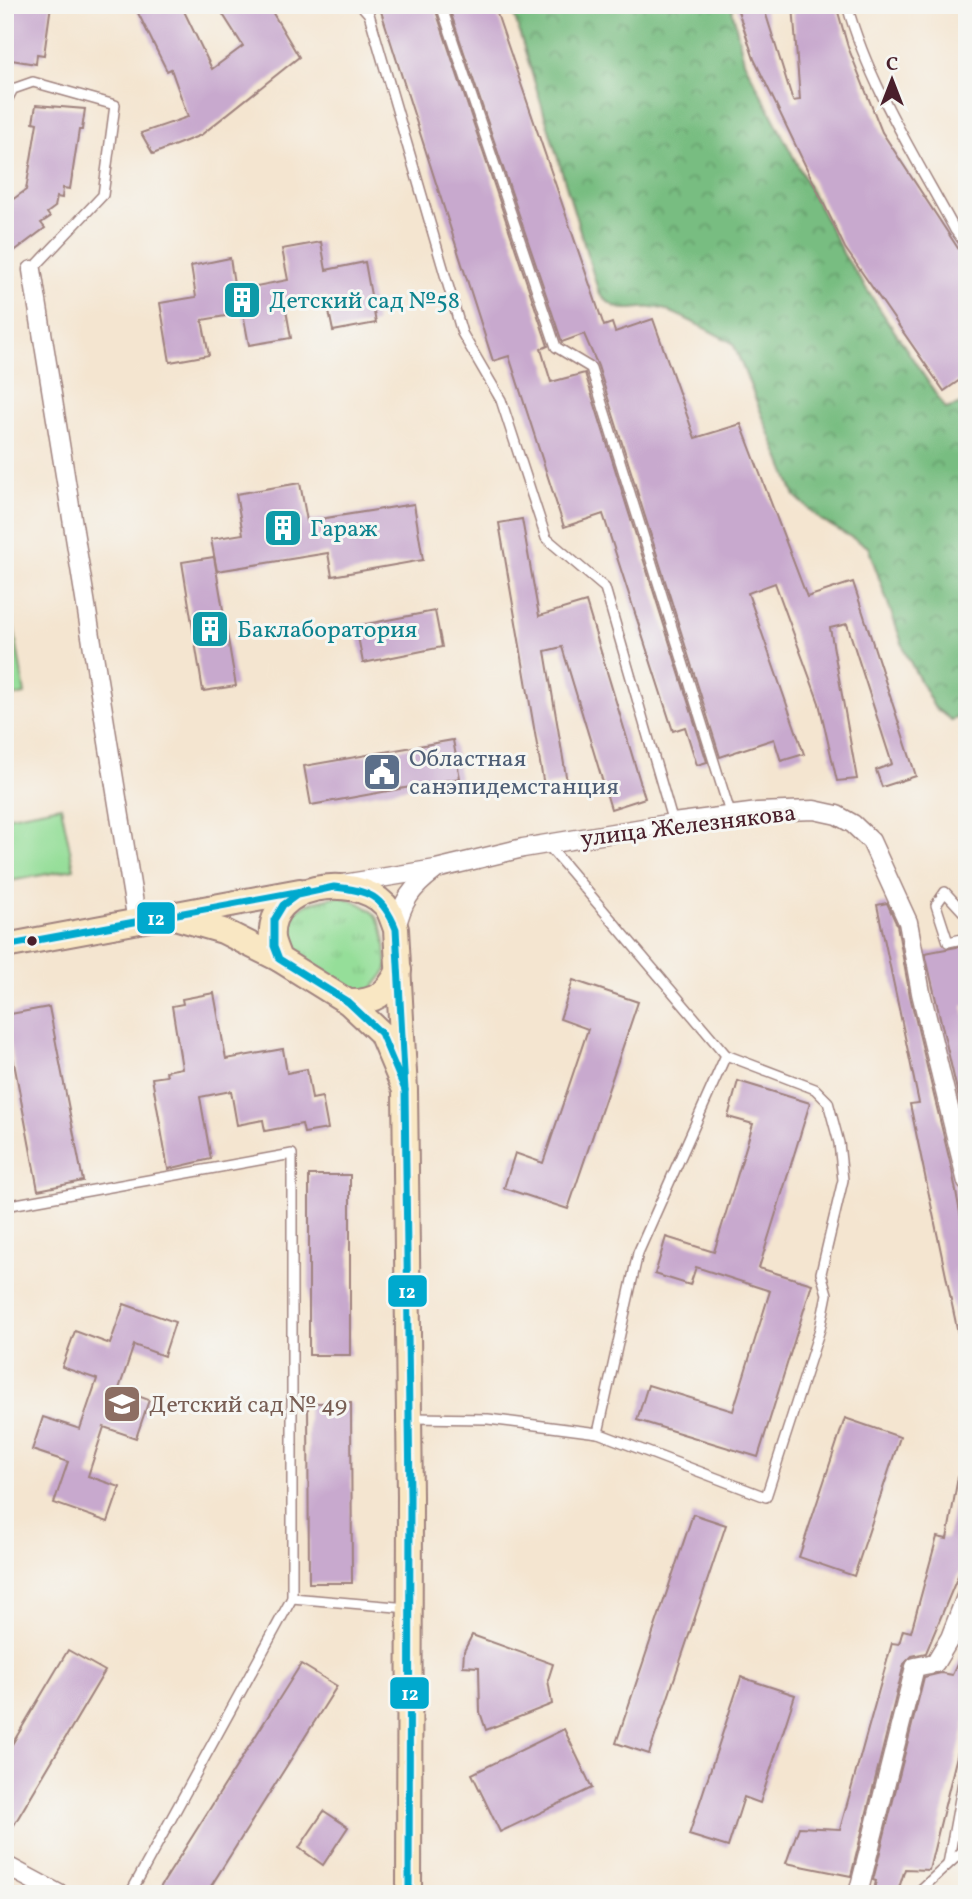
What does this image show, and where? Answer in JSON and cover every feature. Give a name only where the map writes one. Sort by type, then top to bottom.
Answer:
[{"type":"main road","points":[[5,946],[340,884],[368,892],[386,906],[396,929],[405,1090],[410,1894]]},
{"type":"main road","points":[[279,959],[272,937],[275,919],[286,903],[307,890]]},
{"type":"main road","points":[[167,916],[223,931],[279,959],[348,1002],[381,1033],[405,1090]]},
{"type":"main road","points":[[348,1002],[365,1003],[377,998],[390,988],[399,970]]},
{"type":"street","points":[[32,270],[137,922]]},
{"type":"street","name":"улица Железнякова","points":[[340,884],[436,869],[547,844],[673,823],[814,810],[837,815],[853,824],[871,841],[908,922],[921,993],[967,1182]]},
{"type":"street","name":"улица Железнякова","points":[[396,929],[402,903],[417,884],[436,869]]},
{"type":"street","points":[[859,1894],[915,1667],[935,1663],[950,1638],[967,1594]]},
{"type":"street","points":[[5,1865],[59,1894]]},
{"type":"lane","points":[[360,5],[369,14],[462,333],[500,400],[546,538],[605,588],[673,823]]},
{"type":"lane","points":[[441,5],[556,347],[591,368],[732,816]]},
{"type":"lane","points":[[847,5],[854,29],[894,118],[955,230],[967,246]]},
{"type":"lane","points":[[5,104],[12,89],[33,82],[115,105],[103,195],[32,270]]},
{"type":"lane","points":[[409,1418],[488,1419],[598,1433],[766,1497],[820,1329],[827,1294],[821,1273],[843,1180],[839,1143],[828,1102],[814,1089],[726,1055],[547,844]]},
{"type":"lane","points":[[967,916],[945,892],[936,905],[947,942],[967,938]]},
{"type":"lane","points":[[598,1433],[638,1253],[726,1055]]},
{"type":"lane","points":[[5,1206],[292,1154],[292,1598],[130,1894]]},
{"type":"lane","points":[[292,1598],[408,1608]]},
{"type":"lane","points":[[947,1864],[967,1760]]},
{"type":"lane","points":[[916,1894],[967,1847]]},
{"type":"green space","points":[[511,5],[731,5],[744,61],[844,255],[946,409],[967,402],[967,714],[951,720],[934,707],[906,654],[868,547],[821,520],[795,496],[733,343],[665,310],[620,308],[599,293]]},
{"type":"green space","points":[[5,573],[25,694],[5,698]]},
{"type":"green space","points":[[61,806],[74,869],[5,882],[5,817]]},
{"type":"green space","points":[[339,896],[366,907],[380,922],[387,970],[372,989],[354,992],[288,951],[285,937],[290,917],[305,905]]},
{"type":"building","points":[[8,5],[51,5],[44,55],[37,54],[36,64],[5,59]]},
{"type":"building","points":[[134,5],[181,5],[212,69],[243,46],[217,5],[268,5],[299,57],[201,135],[153,154],[141,133],[188,117],[171,69],[167,71]]},
{"type":"building","points":[[379,5],[434,5],[548,346],[541,349],[551,382],[585,373],[707,762],[697,765],[685,727],[673,731],[603,514],[564,527],[509,356],[493,361]]},
{"type":"building","points":[[448,5],[494,5],[604,326],[612,323],[615,332],[653,319],[695,438],[741,424],[807,597],[853,582],[916,776],[882,787],[876,770],[892,764],[847,624],[830,628],[857,779],[837,781],[819,703],[775,583],[748,593],[804,754],[781,761],[774,739],[720,757],[598,366],[584,334],[562,342]]},
{"type":"building","points":[[736,5],[763,5],[793,101],[800,100],[793,5],[836,5],[848,47],[882,132],[967,262],[967,375],[944,391],[845,248],[754,59]]},
{"type":"building","points":[[36,105],[85,109],[82,130],[79,130],[70,189],[63,188],[62,198],[57,197],[55,207],[47,213],[50,217],[41,223],[45,228],[5,258],[5,205],[26,190],[37,123],[33,122]]},
{"type":"building","name":"Детский сад №58","points":[[321,242],[326,270],[365,262],[376,323],[333,331],[326,297],[285,304],[291,338],[249,345],[243,313],[202,320],[209,355],[170,362],[160,303],[196,297],[191,266],[230,258],[235,290],[288,280],[282,249]]},
{"type":"building","points":[[300,483],[307,521],[414,504],[423,560],[332,576],[328,553],[217,571],[211,539],[243,534],[236,494]]},
{"type":"building","points":[[522,519],[539,616],[586,602],[645,798],[611,809],[562,647],[545,651],[567,782],[544,786],[499,523]]},
{"type":"building","name":"Баклаборатория","points":[[214,557],[236,686],[203,691],[182,562]]},
{"type":"building","points":[[435,611],[442,647],[363,663],[356,626]]},
{"type":"building","name":"Областная санэпидемстанция","points":[[453,740],[460,778],[311,805],[304,766]]},
{"type":"building","points":[[887,903],[897,925],[910,996],[952,1170],[967,1250],[967,1337],[959,1338],[910,1104],[919,1103],[877,905]]},
{"type":"building","points":[[967,945],[967,1005],[963,1006],[967,1024],[967,1133],[925,953]]},
{"type":"building","points":[[573,980],[638,1002],[568,1209],[504,1188],[515,1153],[543,1163],[588,1029],[560,1019]]},
{"type":"building","points":[[214,993],[226,1059],[283,1049],[287,1073],[307,1069],[312,1099],[322,1097],[328,1129],[304,1133],[302,1124],[265,1131],[263,1120],[237,1125],[231,1091],[200,1097],[211,1159],[168,1169],[152,1078],[167,1076],[166,1071],[182,1068],[172,1006],[183,1004],[182,999]]},
{"type":"building","points":[[49,1007],[83,1181],[38,1190],[5,1015]]},
{"type":"building","points":[[738,1081],[810,1103],[759,1268],[812,1284],[758,1457],[637,1420],[648,1385],[733,1411],[770,1291],[696,1267],[690,1285],[655,1274],[666,1237],[714,1252],[753,1124],[728,1117]]},
{"type":"building","points":[[309,1175],[350,1175],[350,1355],[309,1355]]},
{"type":"building","points":[[124,1304],[175,1322],[164,1356],[134,1345],[119,1389],[149,1400],[136,1438],[104,1427],[88,1476],[120,1487],[108,1522],[54,1503],[68,1462],[32,1450],[43,1417],[80,1429],[97,1379],[62,1367],[75,1331],[110,1344]]},
{"type":"building","points":[[308,1403],[351,1403],[352,1583],[309,1583]]},
{"type":"building","points":[[845,1418],[900,1437],[854,1576],[799,1557]]},
{"type":"building","points":[[958,1477],[967,1477],[967,1554],[926,1653],[912,1656],[904,1664],[851,1876],[786,1863],[799,1827],[840,1829],[892,1643],[899,1644],[903,1630],[911,1632],[937,1537],[947,1539]]},
{"type":"building","points":[[693,1514],[726,1525],[649,1754],[616,1743]]},
{"type":"building","points":[[472,1635],[553,1664],[548,1680],[552,1704],[486,1730],[480,1712],[479,1667],[463,1666],[464,1651]]},
{"type":"building","points":[[967,1643],[967,1715],[929,1870],[905,1869],[898,1891],[873,1894],[876,1881],[873,1880],[924,1677],[941,1673],[952,1675]]},
{"type":"building","points":[[68,1650],[105,1671],[5,1840],[5,1756]]},
{"type":"building","points":[[301,1664],[337,1686],[206,1894],[156,1894]]},
{"type":"building","points":[[741,1677],[795,1695],[760,1803],[744,1797],[728,1847],[689,1835]]},
{"type":"building","points":[[564,1729],[592,1788],[500,1832],[472,1774]]},
{"type":"building","points":[[324,1811],[348,1827],[323,1865],[299,1848]]},
{"type":"transit line","name":"12","points":[[334,887],[356,890],[373,897],[386,909],[396,929],[405,1090],[381,1033],[348,1002],[279,959],[274,946],[274,920],[283,905],[297,895],[334,887]]},
{"type":"transit line","name":"12","points":[[5,946],[307,890]]},
{"type":"transit line","name":"12","points":[[405,1090],[410,1496],[409,1894]]},
{"type":"place","name":"Детский сад №58","points":[[242,300]]},
{"type":"place","name":"Гараж","points":[[283,528]]},
{"type":"place","name":"Баклаборатория","points":[[210,629]]},
{"type":"place","name":"Областная санэпидемстанция","points":[[382,772]]},
{"type":"place","name":"Детский сад № 49","points":[[122,1404]]}]
